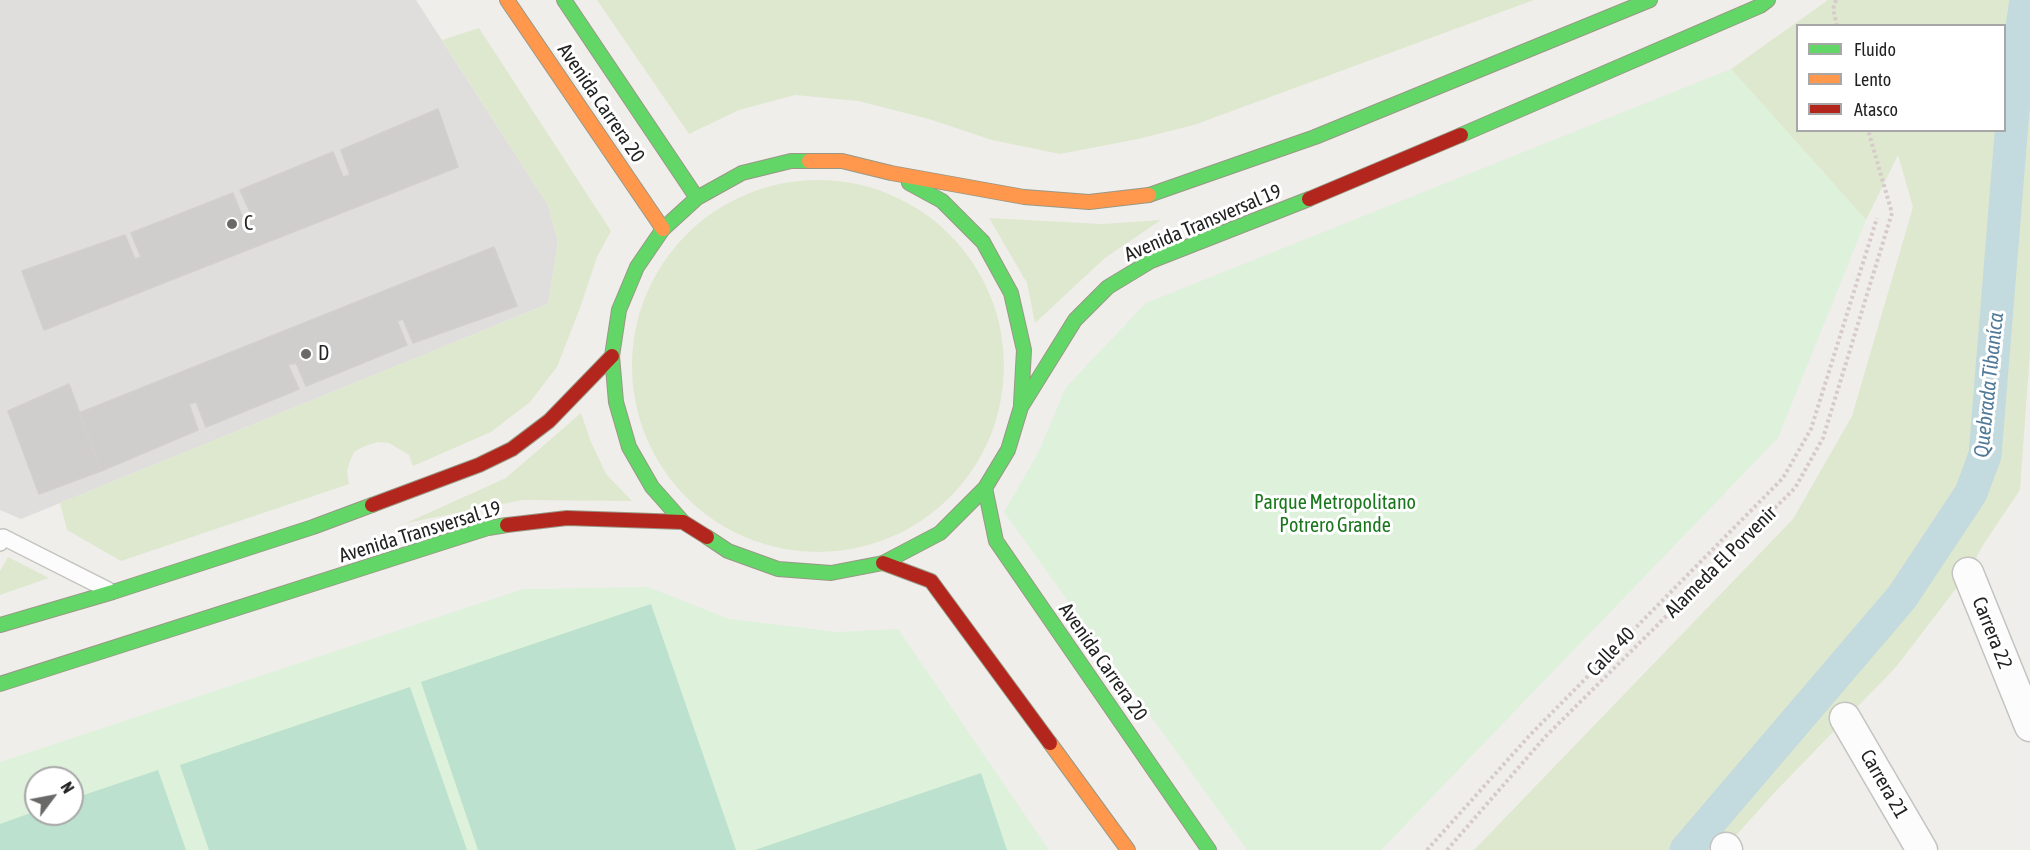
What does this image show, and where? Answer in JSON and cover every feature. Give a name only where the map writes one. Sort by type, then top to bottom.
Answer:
[{"type":"main road","name":"Avenida Carrera 20","points":[[507,0],[663,229]]},
{"type":"main road","name":"Avenida Carrera 20","points":[[564,0],[698,198]]},
{"type":"main road","name":"Avenida Transversal 19","points":[[0,625],[113,592],[313,527],[479,465],[512,449],[549,421],[612,356],[619,310],[637,267],[663,229],[698,198],[742,174],[791,161],[842,161],[891,173],[1024,197],[1089,202],[1154,194],[1315,137],[1650,0]]},
{"type":"main road","name":"Avenida Transversal 19","points":[[0,684],[488,528],[526,522],[567,518],[683,522],[728,551],[778,569],[831,573],[883,563],[940,533],[986,488],[1008,450],[1021,407],[1075,320],[1108,287],[1151,261],[1348,184],[1749,11],[1768,0]]},
{"type":"main road","points":[[891,173],[942,201],[983,242],[1011,293],[1024,350],[1021,407]]},
{"type":"main road","points":[[612,356],[616,402],[629,447],[652,487],[683,522]]},
{"type":"main road","name":"Avenida Carrera 20","points":[[986,488],[996,541],[1209,850]]},
{"type":"main road","points":[[883,563],[931,581],[1128,850]]},
{"type":"street","name":"Carrera 22","points":[[1968,573],[2030,726]]},
{"type":"street","name":"Carrera 21","points":[[1845,718],[1922,850]]},
{"type":"lane","points":[[0,543],[3,537],[113,592]]},
{"type":"path","points":[[1836,0],[1833,9],[1837,24]]},
{"type":"path","name":"Alameda El Porvenir","points":[[1447,850],[1545,737],[1795,489],[1822,438],[1892,213],[1869,132]]},
{"type":"path","name":"Calle 40","points":[[1427,850],[1530,735],[1783,478],[1811,429],[1877,218]]},
{"type":"shaded area","points":[[0,0],[416,0],[548,205],[558,242],[548,304],[21,519],[0,510]]},
{"type":"green space","points":[[597,0],[1534,0],[1194,125],[1138,139],[1060,154],[992,140],[929,119],[858,101],[795,95],[739,110],[689,134]]},
{"type":"green space","points":[[1828,0],[2030,0],[2030,351],[2020,490],[1983,545],[1968,573],[1896,667],[1775,792],[1723,850],[1474,850],[1793,519],[1852,416],[1913,207],[1898,155],[1866,220],[1731,69]]},
{"type":"green space","points":[[479,28],[611,231],[597,257],[557,367],[530,402],[491,432],[413,466],[409,455],[389,443],[377,442],[363,447],[354,452],[350,461],[347,472],[349,484],[121,561],[67,530],[60,503],[548,304],[558,242],[548,205],[442,40]]},
{"type":"green space","name":"Parque Metropolitano Potrero Grande","points":[[1731,69],[1866,220],[1778,438],[1381,850],[1247,850],[1004,512],[1038,453],[1066,387],[1146,303]]},
{"type":"green space","points":[[818,180],[872,188],[906,202],[936,222],[962,248],[982,278],[990,295],[1000,330],[1004,366],[996,420],[982,454],[962,484],[936,510],[906,530],[889,538],[854,548],[818,552],[764,544],[730,530],[700,510],[674,484],[654,454],[646,437],[636,402],[632,366],[640,312],[654,278],[674,248],[700,222],[730,202],[747,194],[782,184]]},
{"type":"green space","points":[[989,218],[1102,224],[1161,220],[1105,258],[1035,323],[1027,283]]},
{"type":"green space","points":[[581,413],[606,474],[632,501],[523,500],[406,523],[506,478]]},
{"type":"green space","points":[[8,557],[49,578],[0,595],[0,571]]},
{"type":"green space","points":[[648,587],[729,619],[838,632],[898,629],[1049,850],[0,850],[0,762],[523,589]]},
{"type":"green space","points":[[651,604],[736,850],[478,850],[421,682]]},
{"type":"green space","points":[[410,687],[467,850],[209,850],[180,765]]},
{"type":"green space","points":[[158,770],[186,850],[0,850],[0,824],[24,815],[24,826],[84,826],[84,795]]},
{"type":"green space","points":[[981,773],[1007,850],[755,850]]},
{"type":"building","name":"C","points":[[438,109],[458,167],[44,330],[22,271],[125,235],[135,259],[141,257],[131,233],[233,193],[242,216],[251,214],[240,190],[333,152],[343,177],[350,175],[341,150]]},
{"type":"building","name":"D","points":[[494,247],[517,306],[413,343],[403,319],[397,321],[407,345],[306,386],[296,363],[288,365],[299,389],[206,427],[196,402],[189,404],[198,430],[101,471],[79,413]]},
{"type":"building","points":[[69,384],[101,471],[39,494],[8,411]]},
{"type":"waterway","name":"Quebrada Tibaníca","points":[[1686,850],[1902,597],[1971,493],[1985,455],[2017,61],[2026,0]]},
{"type":"traffic: fast","points":[[564,0],[697,198]]},
{"type":"traffic: fast","points":[[1149,195],[1315,137],[1650,0]]},
{"type":"traffic: fast","points":[[1461,135],[1760,6],[1768,0]]},
{"type":"traffic: fast","points":[[683,522],[652,487],[629,447],[616,402],[612,356],[619,310],[637,267],[663,229],[697,198],[742,173],[791,161],[809,161]]},
{"type":"traffic: fast","points":[[909,183],[942,201],[983,242],[1011,293],[1024,350],[1021,404]]},
{"type":"traffic: fast","points":[[707,537],[728,551],[778,569],[831,573],[883,563],[940,533],[985,488],[1008,450],[1021,407],[1075,320],[1108,287],[1151,261],[1309,199]]},
{"type":"traffic: fast","points":[[985,488],[996,541],[1209,850]]},
{"type":"traffic: fast","points":[[0,625],[113,592],[313,527],[372,505]]},
{"type":"traffic: fast","points":[[0,684],[488,528],[507,525]]},
{"type":"traffic: slow","points":[[507,0],[663,229]]},
{"type":"traffic: slow","points":[[809,161],[842,161],[891,173],[1024,197],[1089,202],[1149,195]]},
{"type":"traffic: slow","points":[[1050,743],[1128,850]]},
{"type":"traffic: jam","points":[[1309,199],[1461,135]]},
{"type":"traffic: jam","points":[[372,505],[479,465],[512,449],[549,421],[612,356]]},
{"type":"traffic: jam","points":[[507,525],[567,518],[683,522],[707,537]]},
{"type":"traffic: jam","points":[[883,563],[931,581],[1050,743]]},
{"type":"place","name":"C","points":[[232,224]]},
{"type":"place","name":"D","points":[[306,354]]}]
